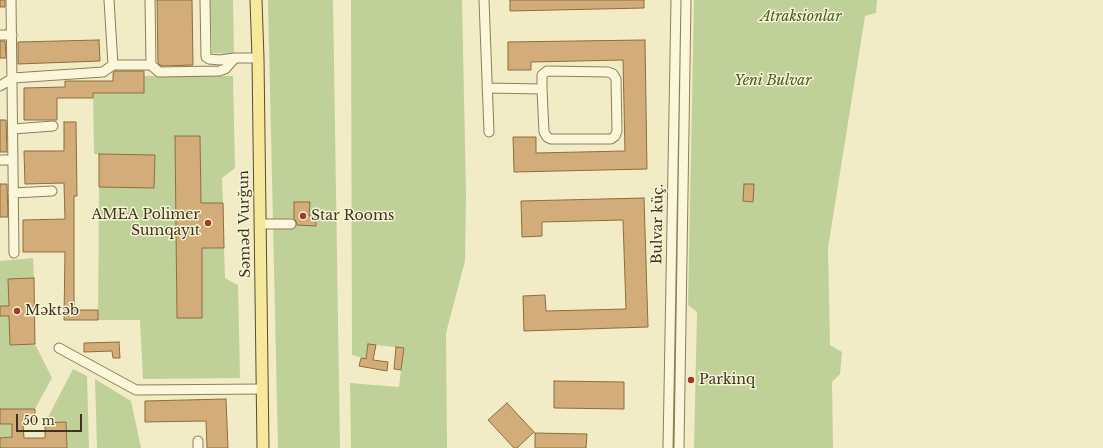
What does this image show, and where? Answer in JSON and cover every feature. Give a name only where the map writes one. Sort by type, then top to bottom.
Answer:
[{"type":"main road","name":"Səməd Vurğun","points":[[256,0],[263,448]]},
{"type":"street","points":[[11,0],[14,253]]},
{"type":"street","points":[[109,0],[113,65]]},
{"type":"street","points":[[150,0],[151,65]]},
{"type":"street","points":[[205,0],[206,57],[209,59],[220,60],[235,58],[258,58]]},
{"type":"street","points":[[484,0],[488,132]]},
{"type":"street","name":"Bulvar küç.","points":[[668,448],[676,0]]},
{"type":"street","name":"Bulvar küç.","points":[[679,448],[686,0]]},
{"type":"street","points":[[0,35],[12,34]]},
{"type":"street","points":[[0,86],[12,78],[103,72],[113,65],[151,65],[159,72],[219,71],[225,68],[235,58]]},
{"type":"street","points":[[546,71],[608,72],[613,74],[616,79],[617,131],[615,136],[611,139],[551,139],[547,137],[544,132],[542,89],[542,75],[546,71]]},
{"type":"street","points":[[487,88],[542,89]]},
{"type":"street","points":[[13,129],[53,126]]},
{"type":"street","points":[[0,160],[13,160]]},
{"type":"street","points":[[14,193],[52,191]]},
{"type":"street","points":[[260,224],[291,224]]},
{"type":"street","points":[[670,293],[682,293]]},
{"type":"street","points":[[59,348],[136,390],[262,389]]},
{"type":"green space","points":[[210,0],[233,0],[234,54],[212,53]]},
{"type":"green space","points":[[268,0],[333,0],[340,448],[278,448]]},
{"type":"green space","points":[[351,0],[462,0],[466,195],[465,261],[446,333],[447,448],[351,448],[350,383],[399,387],[404,348],[376,345],[366,359],[352,355]]},
{"type":"green space","name":"Yeni Bulvar","points":[[694,0],[877,0],[876,13],[865,16],[828,248],[830,345],[842,352],[840,374],[832,382],[833,448],[694,448],[697,312],[688,305]]},
{"type":"green space","points":[[144,76],[233,76],[235,168],[222,178],[223,203],[201,203],[200,136],[175,136],[177,318],[202,318],[202,248],[224,248],[225,278],[238,285],[240,378],[143,379],[140,320],[98,320],[99,187],[154,187],[155,155],[94,154],[93,93],[144,93]]},
{"type":"green space","points":[[33,258],[34,278],[8,279],[9,306],[0,306],[0,261]]},
{"type":"green space","points":[[0,316],[9,316],[10,345],[35,344],[52,378],[35,409],[0,409]]},
{"type":"green space","points":[[73,369],[87,376],[89,448],[67,448],[66,422],[45,423]]},
{"type":"green space","points":[[95,379],[131,401],[141,448],[97,448]]},
{"type":"green space","points":[[0,424],[12,424],[12,437],[0,438]]},
{"type":"building","points":[[0,0],[5,0],[5,7],[0,7]]},
{"type":"building","points":[[157,0],[192,0],[193,65],[161,66],[158,63]]},
{"type":"building","points":[[510,0],[644,0],[644,8],[510,11]]},
{"type":"building","points":[[99,40],[100,61],[18,64],[18,42]]},
{"type":"building","points":[[645,40],[647,169],[514,172],[513,137],[536,137],[536,153],[625,151],[623,60],[531,62],[531,70],[508,70],[508,42]]},
{"type":"building","points":[[0,41],[5,41],[6,58],[0,58]]},
{"type":"building","points":[[115,71],[144,71],[144,93],[93,93],[93,98],[57,98],[57,120],[24,120],[24,88],[65,87],[65,81],[113,81],[113,73]]},
{"type":"building","points":[[0,120],[6,120],[7,152],[0,152]]},
{"type":"building","points":[[64,122],[76,122],[77,196],[74,196],[74,310],[98,310],[98,320],[64,320],[65,252],[23,252],[23,220],[65,219],[64,183],[25,184],[24,151],[64,151]]},
{"type":"building","points":[[175,136],[200,136],[201,203],[223,203],[224,248],[202,248],[202,318],[177,318]]},
{"type":"building","points":[[99,154],[155,155],[154,188],[99,187]]},
{"type":"building","points":[[0,184],[7,184],[8,217],[0,217]]},
{"type":"building","points":[[744,184],[754,184],[753,202],[743,201]]},
{"type":"building","points":[[644,198],[648,327],[524,331],[523,296],[545,295],[546,311],[626,309],[623,220],[542,222],[542,236],[522,237],[521,201]]},
{"type":"building","points":[[294,202],[310,202],[309,216],[316,216],[316,226],[297,225],[294,219]]},
{"type":"building","name":"Məktəb","points":[[34,278],[35,344],[10,345],[9,316],[0,316],[0,306],[9,306],[8,279]]},
{"type":"building","points":[[119,342],[120,358],[113,358],[112,351],[84,352],[84,343]]},
{"type":"building","points":[[368,344],[376,345],[373,360],[388,362],[387,371],[359,366],[361,358],[366,359]]},
{"type":"building","points":[[396,347],[404,348],[401,370],[394,369]]},
{"type":"building","points":[[554,381],[624,382],[624,409],[554,408]]},
{"type":"building","points":[[226,399],[228,448],[207,448],[206,421],[145,422],[145,401]]},
{"type":"building","points":[[507,403],[534,432],[517,448],[514,448],[488,420]]},
{"type":"building","points":[[0,409],[35,409],[35,424],[23,424],[24,438],[45,438],[45,423],[66,422],[67,448],[0,448],[0,438],[12,437],[12,424],[0,424]]},
{"type":"building","points":[[535,433],[587,434],[586,448],[535,448]]},
{"type":"place","name":"Star Rooms","points":[[303,216]]},
{"type":"place","name":"AMEA Polimer Sumqayıt","points":[[208,223]]},
{"type":"place","name":"Məktəb","points":[[17,311]]},
{"type":"place","name":"Parkinq","points":[[691,380]]},
{"type":"park label","name":"Atraksionlar","points":[[801,17]]}]
